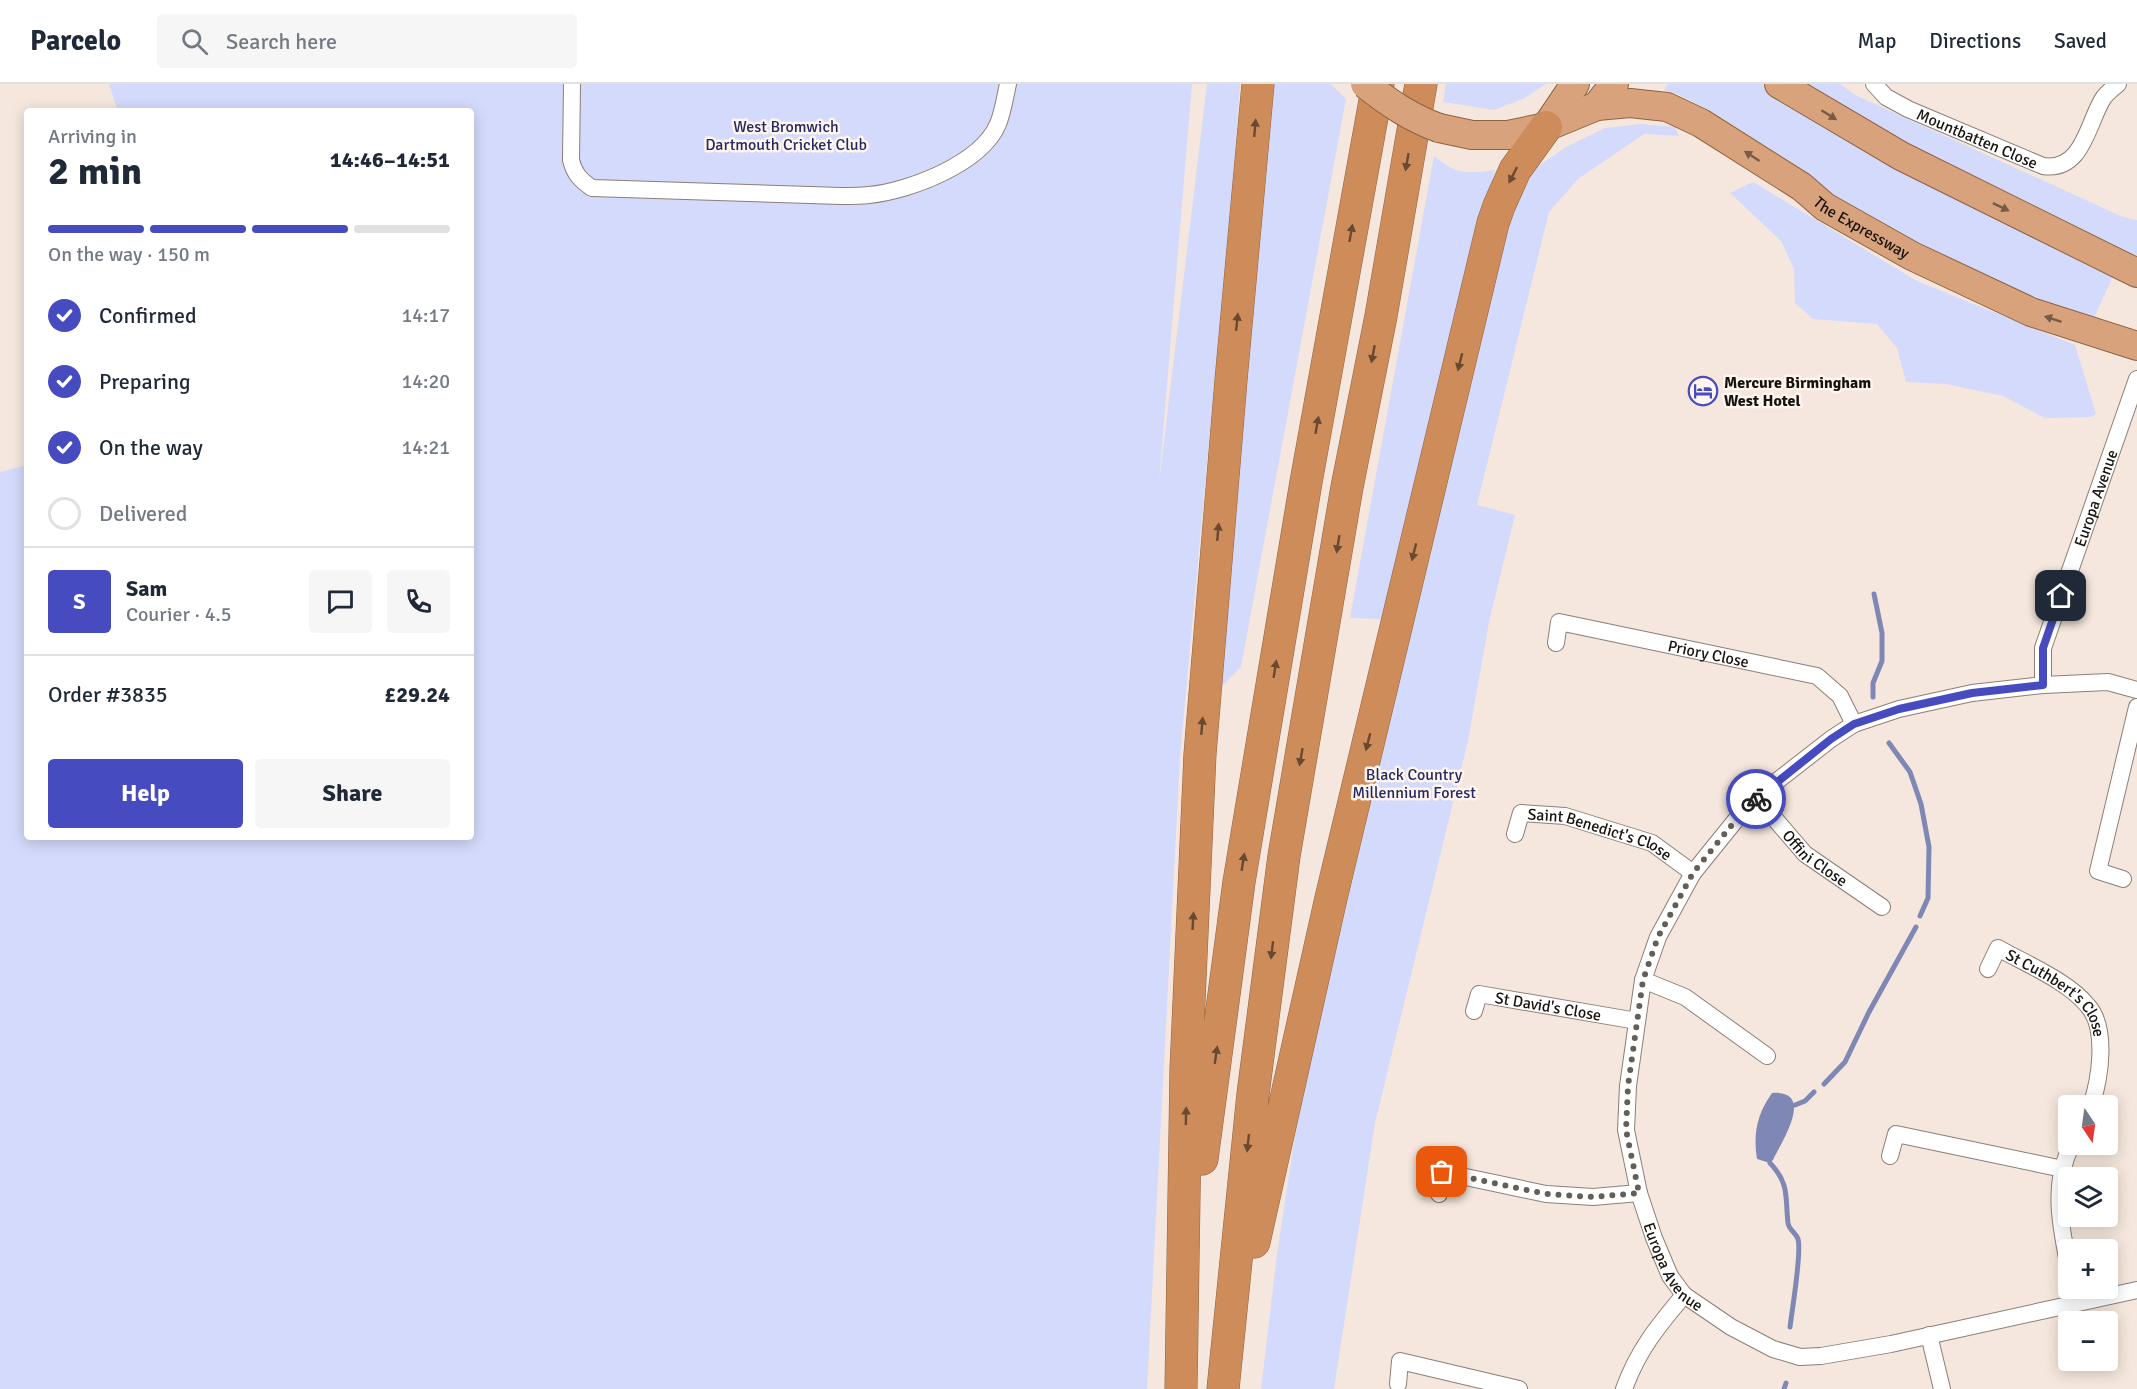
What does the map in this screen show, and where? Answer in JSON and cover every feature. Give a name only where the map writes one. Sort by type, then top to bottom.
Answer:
[{"type":"highway","points":[[1181,1376],[1186,1069],[1200,754],[1258,84]]},
{"type":"highway","name":"The Expressway","points":[[1365,84],[1390,104],[1418,121],[1472,135],[1499,135],[1546,127],[1605,95],[1630,103],[1667,107],[1701,123],[1802,188],[1825,207],[1912,256],[2031,312],[2137,346]]},
{"type":"highway","points":[[1181,1376],[1199,1181],[1239,882],[1304,494],[1378,84]]},
{"type":"highway","points":[[1224,1376],[1253,1094],[1284,856],[1347,487],[1421,84]]},
{"type":"highway","points":[[1224,1376],[1334,887],[1493,223],[1498,206],[1515,170],[1575,84]]},
{"type":"highway","points":[[1779,84],[1901,156],[2137,273]]},
{"type":"street","points":[[572,84],[571,160],[573,170],[578,177],[592,188],[841,196],[870,195],[893,190],[923,181],[968,158],[985,144],[998,125],[1008,84]]},
{"type":"street","name":"Mountbatten Close","points":[[1874,84],[1886,97],[1908,109],[2049,167],[2064,163],[2078,151],[2090,130],[2103,98],[2118,84]]},
{"type":"street","name":"Europa Avenue","points":[[2043,685],[2043,648],[2137,379]]},
{"type":"street","name":"Priory Close","points":[[1556,643],[1559,622],[1817,676],[1840,696],[1854,724]]},
{"type":"street","name":"Europa Avenue","points":[[2060,1299],[1929,1335],[1821,1356],[1800,1357],[1773,1349],[1731,1327],[1684,1294],[1670,1276],[1639,1193],[1626,1130],[1628,1086],[1643,980],[1658,937],[1693,873],[1735,821],[1757,798],[1831,739],[1854,724],[1899,709],[1972,693],[2043,685],[2108,682],[2137,690]]},
{"type":"street","points":[[2123,879],[2098,871],[2137,707]]},
{"type":"street","name":"Offini Close","points":[[1757,798],[1805,854],[1882,907]]},
{"type":"street","name":"Saint Benedict's Close","points":[[1515,834],[1521,813],[1565,816],[1652,843],[1693,873]]},
{"type":"street","name":"St Cuthbert's Close","points":[[1988,969],[1998,948],[2073,992],[2090,1007],[2098,1029],[2100,1054],[2094,1095]]},
{"type":"street","points":[[1643,980],[1685,997],[1767,1056]]},
{"type":"street","name":"St David's Close","points":[[1474,1011],[1479,994],[1637,1021]]},
{"type":"street","points":[[1890,1156],[1896,1134],[2058,1168]]},
{"type":"street","points":[[1439,1194],[1442,1172],[1546,1194],[1593,1197],[1639,1193]]},
{"type":"street","name":"Europa Avenue","points":[[2118,1292],[2137,1290]]},
{"type":"street","points":[[1624,1389],[1630,1371],[1648,1338],[1684,1294]]},
{"type":"street","points":[[1929,1335],[1942,1389]]},
{"type":"street","points":[[1398,1384],[1400,1361],[1519,1389]]},
{"type":"green space","name":"West Bromwich Dartmouth Cricket Club","points":[[109,84],[1192,84],[1152,566],[1159,482],[1207,84],[1240,84],[1180,757],[1147,1389],[0,1389],[0,472],[24,466],[24,840],[474,840],[474,108],[117,108]]},
{"type":"green space","points":[[1273,84],[1331,84],[1346,99],[1241,667],[1221,687],[1239,413]]},
{"type":"green space","points":[[1446,84],[1546,84],[1525,98],[1494,110],[1443,102]]},
{"type":"green space","points":[[1668,84],[1761,84],[1824,123],[2114,274],[2093,320],[2054,308],[1970,271],[1837,201],[1791,162],[1713,112],[1664,90]]},
{"type":"green space","points":[[1801,84],[1840,84],[1855,95],[2123,217],[2137,220],[2137,264],[2008,200]]},
{"type":"green space","name":"Black Country Millennium Forest","points":[[1641,124],[1675,127],[1679,136],[1644,134],[1578,179],[1549,212],[1477,505],[1515,515],[1489,622],[1468,741],[1375,1123],[1334,1389],[1261,1389],[1277,1254],[1300,1103],[1331,950],[1507,210],[1527,174],[1566,147],[1605,128]]},
{"type":"green space","points":[[1434,156],[1450,167],[1463,172],[1495,170],[1381,619],[1350,618]]},
{"type":"green space","points":[[1753,182],[1917,281],[2075,345],[2096,414],[2091,417],[2045,418],[2003,396],[1946,384],[1906,382],[1897,348],[1877,324],[1813,319],[1795,303],[1794,269],[1781,241],[1730,193]]},
{"type":"shaded area","points":[[1772,1093],[1785,1094],[1792,1100],[1794,1108],[1788,1130],[1770,1163],[1757,1159],[1756,1141],[1757,1124]]},
{"type":"waterway","points":[[1873,697],[1873,683],[1882,661],[1882,633],[1874,594]]},
{"type":"waterway","points":[[1889,743],[1910,772],[1921,804],[1929,847],[1928,898],[1920,916]]},
{"type":"waterway","points":[[1824,1084],[1845,1062],[1869,1012],[1916,927]]},
{"type":"waterway","points":[[1795,1105],[1805,1101],[1814,1092]]},
{"type":"waterway","points":[[1770,1163],[1784,1184],[1788,1223],[1798,1239],[1799,1246],[1790,1327]]},
{"type":"waterway","points":[[1784,1389],[1786,1383]]},
{"type":"way so far","points":[[1442,1172],[1546,1194],[1593,1197],[1639,1193],[1626,1130],[1628,1086],[1643,980],[1658,937],[1693,873],[1756,799]]},
{"type":"place","name":"Mercure Birmingham West Hotel","points":[[1703,391]]},
{"type":"route","points":[[1756,799],[1831,739],[1854,724],[1899,709],[1972,693],[2043,685],[2043,648],[2061,596]]}]
